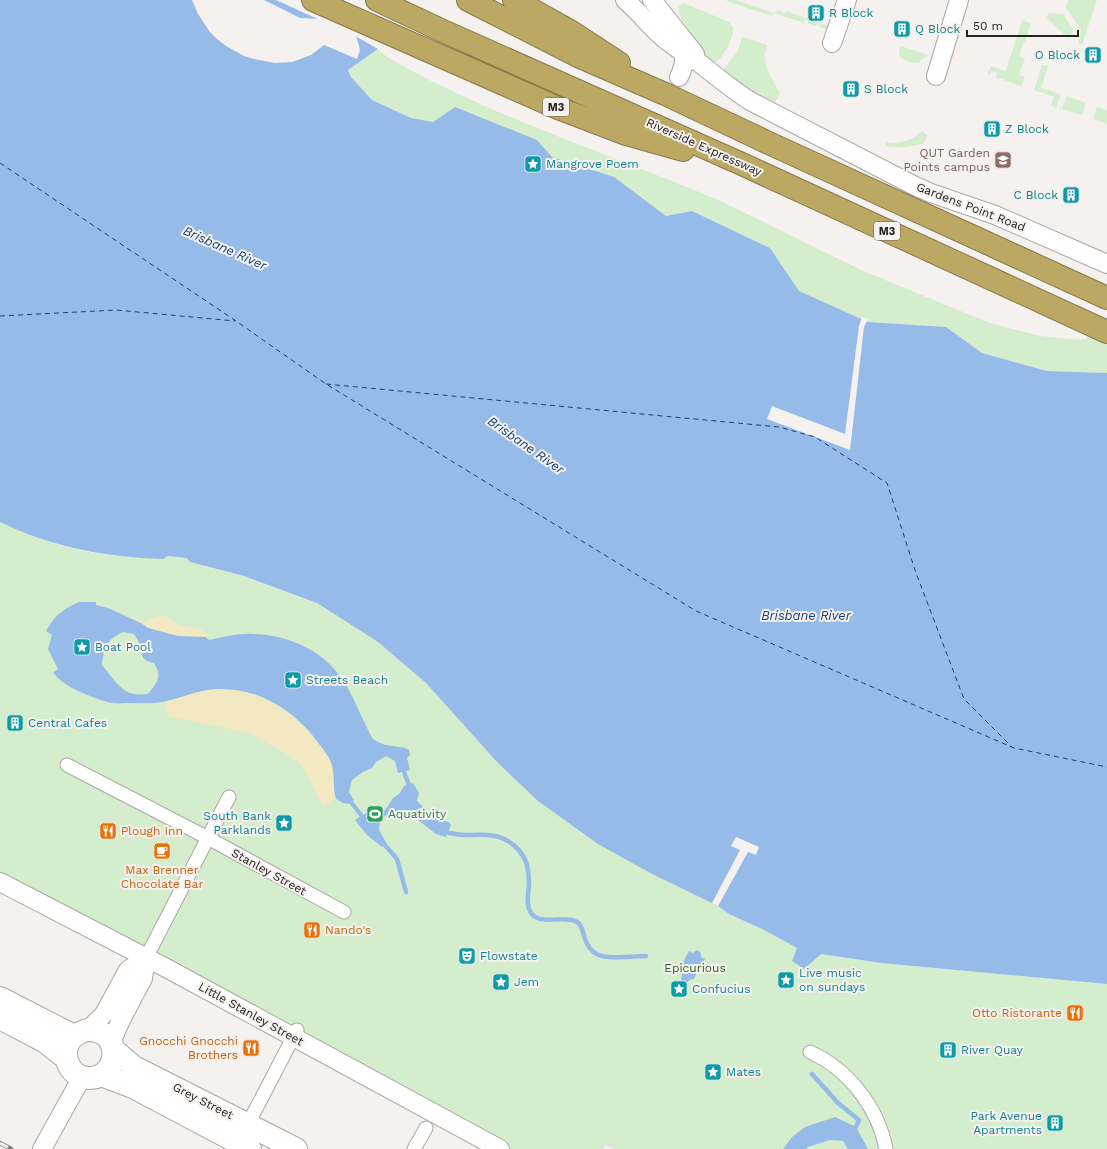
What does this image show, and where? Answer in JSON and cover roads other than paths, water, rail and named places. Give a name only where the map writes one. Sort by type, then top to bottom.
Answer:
[{"type":"highway","name":"M3","points":[[313,0],[500,83],[590,121],[646,140],[744,165]]},
{"type":"highway","name":"Riverside Expressway","points":[[377,0],[744,165],[1107,332]]},
{"type":"highway","name":"M3","points":[[468,0],[580,57],[665,94],[1107,298]]},
{"type":"highway","name":"M3","points":[[514,0],[580,37],[665,94]]},
{"type":"street","name":"Gardens Point Road","points":[[625,0],[633,6],[660,35],[737,93],[750,101],[915,186],[995,215],[1107,264]]},
{"type":"street","name":"Gardens Point Road","points":[[652,0],[713,74]]},
{"type":"street","points":[[832,43],[846,0]]},
{"type":"street","points":[[936,76],[959,0]]},
{"type":"street","points":[[679,77],[684,66],[684,53]]},
{"type":"street","name":"Stanley Street","points":[[67,765],[208,838],[344,912]]},
{"type":"street","points":[[112,1046],[120,1022],[143,978],[146,958],[229,797]]},
{"type":"street","name":"Little Stanley Street","points":[[0,882],[295,1034],[500,1149]]},
{"type":"street","points":[[0,998],[81,1033],[96,1030],[104,1033],[112,1046],[114,1056],[112,1064],[108,1070],[92,1076],[76,1074],[71,1070],[66,1058],[66,1050],[69,1043],[81,1033],[104,1014],[128,970],[146,958]]},
{"type":"street","points":[[0,1018],[44,1041],[66,1058]]},
{"type":"street","points":[[248,1124],[295,1034]]},
{"type":"street","name":"Grey Street","points":[[112,1046],[134,1067],[296,1149]]},
{"type":"street","points":[[810,1052],[822,1058],[856,1086],[870,1107],[879,1125],[886,1149]]},
{"type":"street","points":[[42,1149],[92,1076]]},
{"type":"street","name":"Grey Street","points":[[92,1076],[133,1087],[250,1149]]},
{"type":"street","points":[[414,1149],[426,1128]]},
{"type":"water","name":"Brisbane River","points":[[0,0],[276,0],[357,37],[378,49],[348,70],[351,77],[372,100],[411,118],[433,122],[455,107],[537,140],[552,157],[614,177],[666,216],[692,211],[770,248],[799,291],[868,322],[946,327],[982,353],[1047,371],[1107,373],[1107,984],[881,963],[821,954],[804,969],[792,961],[797,948],[762,929],[729,914],[718,906],[652,874],[598,844],[538,801],[497,762],[426,683],[378,642],[317,603],[244,576],[190,562],[187,558],[168,556],[164,559],[142,558],[80,550],[60,545],[20,531],[0,522]]},
{"type":"water","points":[[79,602],[96,602],[96,605],[108,608],[141,623],[148,628],[178,636],[206,637],[209,640],[237,635],[254,634],[285,639],[299,644],[324,659],[335,670],[352,696],[373,739],[384,744],[409,750],[410,755],[407,758],[410,770],[398,773],[395,761],[386,756],[376,762],[372,768],[363,772],[352,780],[349,792],[354,800],[349,804],[343,803],[336,799],[332,765],[325,752],[302,723],[290,713],[263,697],[232,689],[216,689],[196,692],[163,702],[115,703],[89,696],[76,690],[65,684],[53,673],[58,669],[48,649],[52,635],[46,631],[56,616]],"holes":[[[123,632],[134,634],[139,643],[143,658],[154,663],[158,672],[158,680],[148,694],[130,693],[125,690],[102,665],[105,649],[109,641]]]},
{"type":"water","name":"Aquativity","points":[[413,783],[419,793],[417,800],[421,805],[427,811],[451,825],[446,837],[436,834],[409,813],[399,811],[389,813],[380,821],[379,830],[387,844],[382,847],[367,835],[355,820],[369,811],[378,814],[384,811],[393,798],[400,793],[404,786]]},
{"type":"water","points":[[697,950],[700,952],[701,957],[705,959],[693,980],[691,979],[686,983],[681,980],[682,975],[678,972],[689,951],[693,953]]},
{"type":"water","points":[[835,1117],[856,1127],[868,1149],[848,1149],[843,1141],[830,1140],[806,1149],[783,1149],[792,1137],[805,1127]]},
{"type":"waterway","points":[[404,772],[409,785]]},
{"type":"waterway","points":[[351,802],[361,815]]},
{"type":"waterway","points":[[449,833],[462,835],[491,835],[505,839],[515,846],[519,850],[527,865],[529,881],[528,906],[529,910],[535,917],[546,920],[570,919],[579,923],[587,943],[598,955],[609,957],[646,956]]},
{"type":"waterway","points":[[385,845],[397,859],[406,892]]},
{"type":"waterway","points":[[812,1074],[838,1103],[859,1120],[856,1127]]},
{"type":"railway","points":[[0,1143],[11,1149]]},
{"type":"place","name":"R Block","points":[[816,13]]},
{"type":"place","name":"Q Block","points":[[902,29]]},
{"type":"place","name":"O Block","points":[[1093,55]]},
{"type":"place","name":"S Block","points":[[851,89]]},
{"type":"place","name":"Z Block","points":[[992,129]]},
{"type":"place","name":"QUT Garden Points campus","points":[[1003,160]]},
{"type":"place","name":"Mangrove Poem","points":[[533,164]]},
{"type":"place","name":"C Block","points":[[1071,195]]},
{"type":"place","name":"Boat Pool","points":[[82,647]]},
{"type":"place","name":"Streets Beach","points":[[293,680]]},
{"type":"place","name":"Central Cafes","points":[[15,723]]},
{"type":"place","name":"Aquativity","points":[[375,814]]},
{"type":"place","name":"South Bank Parklands","points":[[284,823]]},
{"type":"place","name":"Plough Inn","points":[[108,831]]},
{"type":"place","name":"Max Brenner Chocolate Bar","points":[[162,851]]},
{"type":"place","name":"Nando's","points":[[312,930]]},
{"type":"place","name":"Flowstate","points":[[467,956]]},
{"type":"place","name":"Live music on sundays","points":[[786,980]]},
{"type":"place","name":"Jem","points":[[501,982]]},
{"type":"place","name":"Confucius","points":[[679,989]]},
{"type":"place","name":"Otto Ristorante","points":[[1075,1013]]},
{"type":"place","name":"Gnocchi Gnocchi Brothers","points":[[251,1048]]},
{"type":"place","name":"River Quay","points":[[948,1050]]},
{"type":"place","name":"Mates","points":[[713,1072]]},
{"type":"place","name":"Park Avenue Apartments","points":[[1055,1123]]},
{"type":"park label","name":"Epicurious","points":[[695,968]]}]
